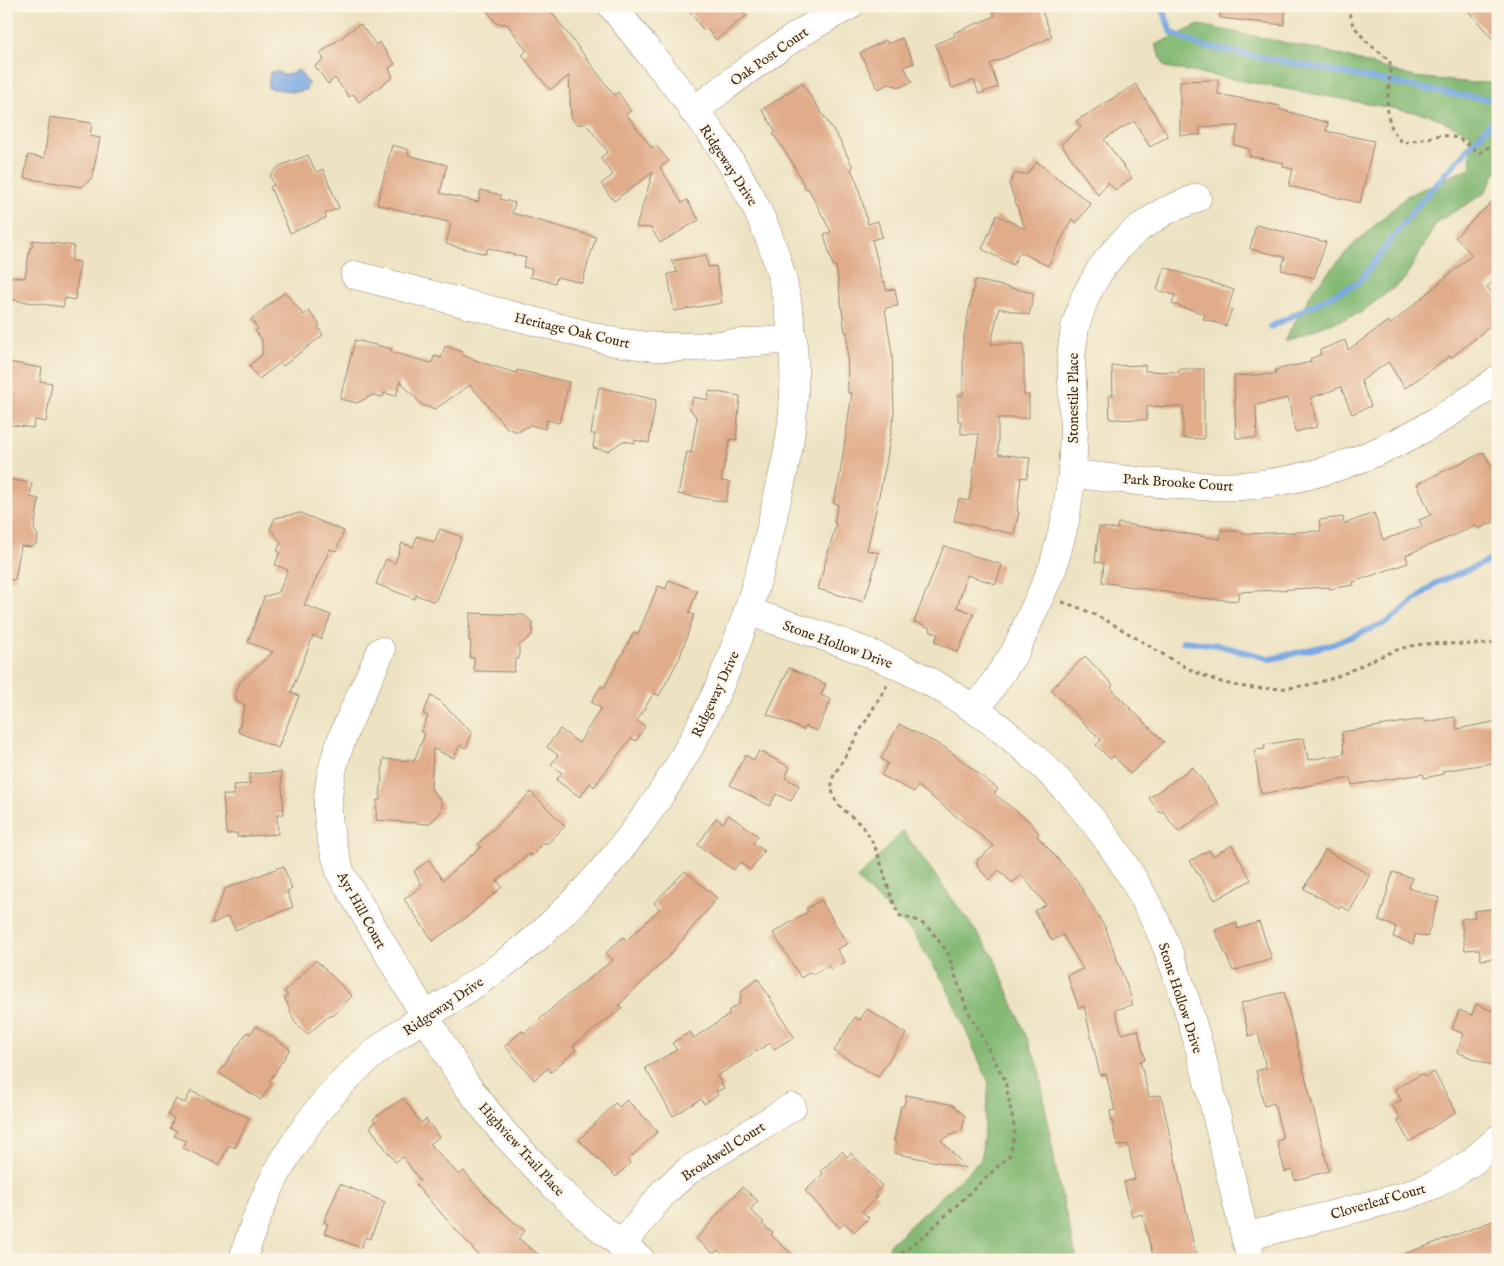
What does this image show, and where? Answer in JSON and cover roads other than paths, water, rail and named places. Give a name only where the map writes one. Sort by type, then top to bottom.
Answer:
[{"type":"street","name":"Ridgeway Drive","points":[[243,1260],[251,1232],[269,1187],[292,1146],[318,1109],[350,1075],[384,1046],[492,973],[534,939],[582,893],[624,845],[663,793],[696,736],[723,683],[749,612],[765,558],[790,438],[794,394],[793,339],[786,292],[774,250],[758,211],[736,170],[612,6]]},
{"type":"street","name":"Oak Post Court","points":[[693,111],[779,46],[821,20],[849,6]]},
{"type":"street","name":"Stonestile Place","points":[[1072,474],[1074,430],[1071,357],[1076,327],[1085,297],[1100,270],[1119,246],[1139,228],[1165,211],[1197,198]]},
{"type":"street","name":"Heritage Oak Court","points":[[356,275],[614,342],[656,348],[695,347],[793,339]]},
{"type":"street","name":"Park Brooke Court","points":[[1072,474],[1200,486],[1242,486],[1283,481],[1330,470],[1374,454],[1420,431],[1472,399],[1498,379]]},
{"type":"street","points":[[976,710],[1015,652],[1052,567],[1064,522],[1072,474]]},
{"type":"street","name":"Stone Hollow Drive","points":[[749,612],[856,647],[952,694],[1021,745],[1055,778],[1098,827],[1130,874],[1156,924],[1174,968],[1191,1022],[1248,1248]]},
{"type":"street","name":"Ayr Hill Court","points":[[381,651],[338,751],[330,780],[328,813],[332,845],[341,874],[425,1018]]},
{"type":"street","name":"Highview Trail Place","points":[[425,1018],[465,1083],[504,1132],[548,1180],[631,1253]]},
{"type":"street","name":"Broadwell Court","points":[[631,1253],[664,1192],[689,1170],[792,1107]]},
{"type":"street","name":"Cloverleaf Court","points":[[1248,1248],[1436,1184],[1472,1162],[1498,1140]]},
{"type":"water","points":[[299,70],[309,85],[306,87],[307,90],[294,92],[268,88],[270,72],[280,72],[280,74],[287,75]]},
{"type":"waterway","points":[[1162,6],[1171,32],[1198,45],[1462,96],[1498,100]]},
{"type":"waterway","points":[[1270,327],[1359,282],[1421,201],[1498,115]]},
{"type":"waterway","points":[[1183,641],[1218,645],[1271,659],[1333,644],[1388,622],[1436,583],[1489,561],[1498,560]]}]
